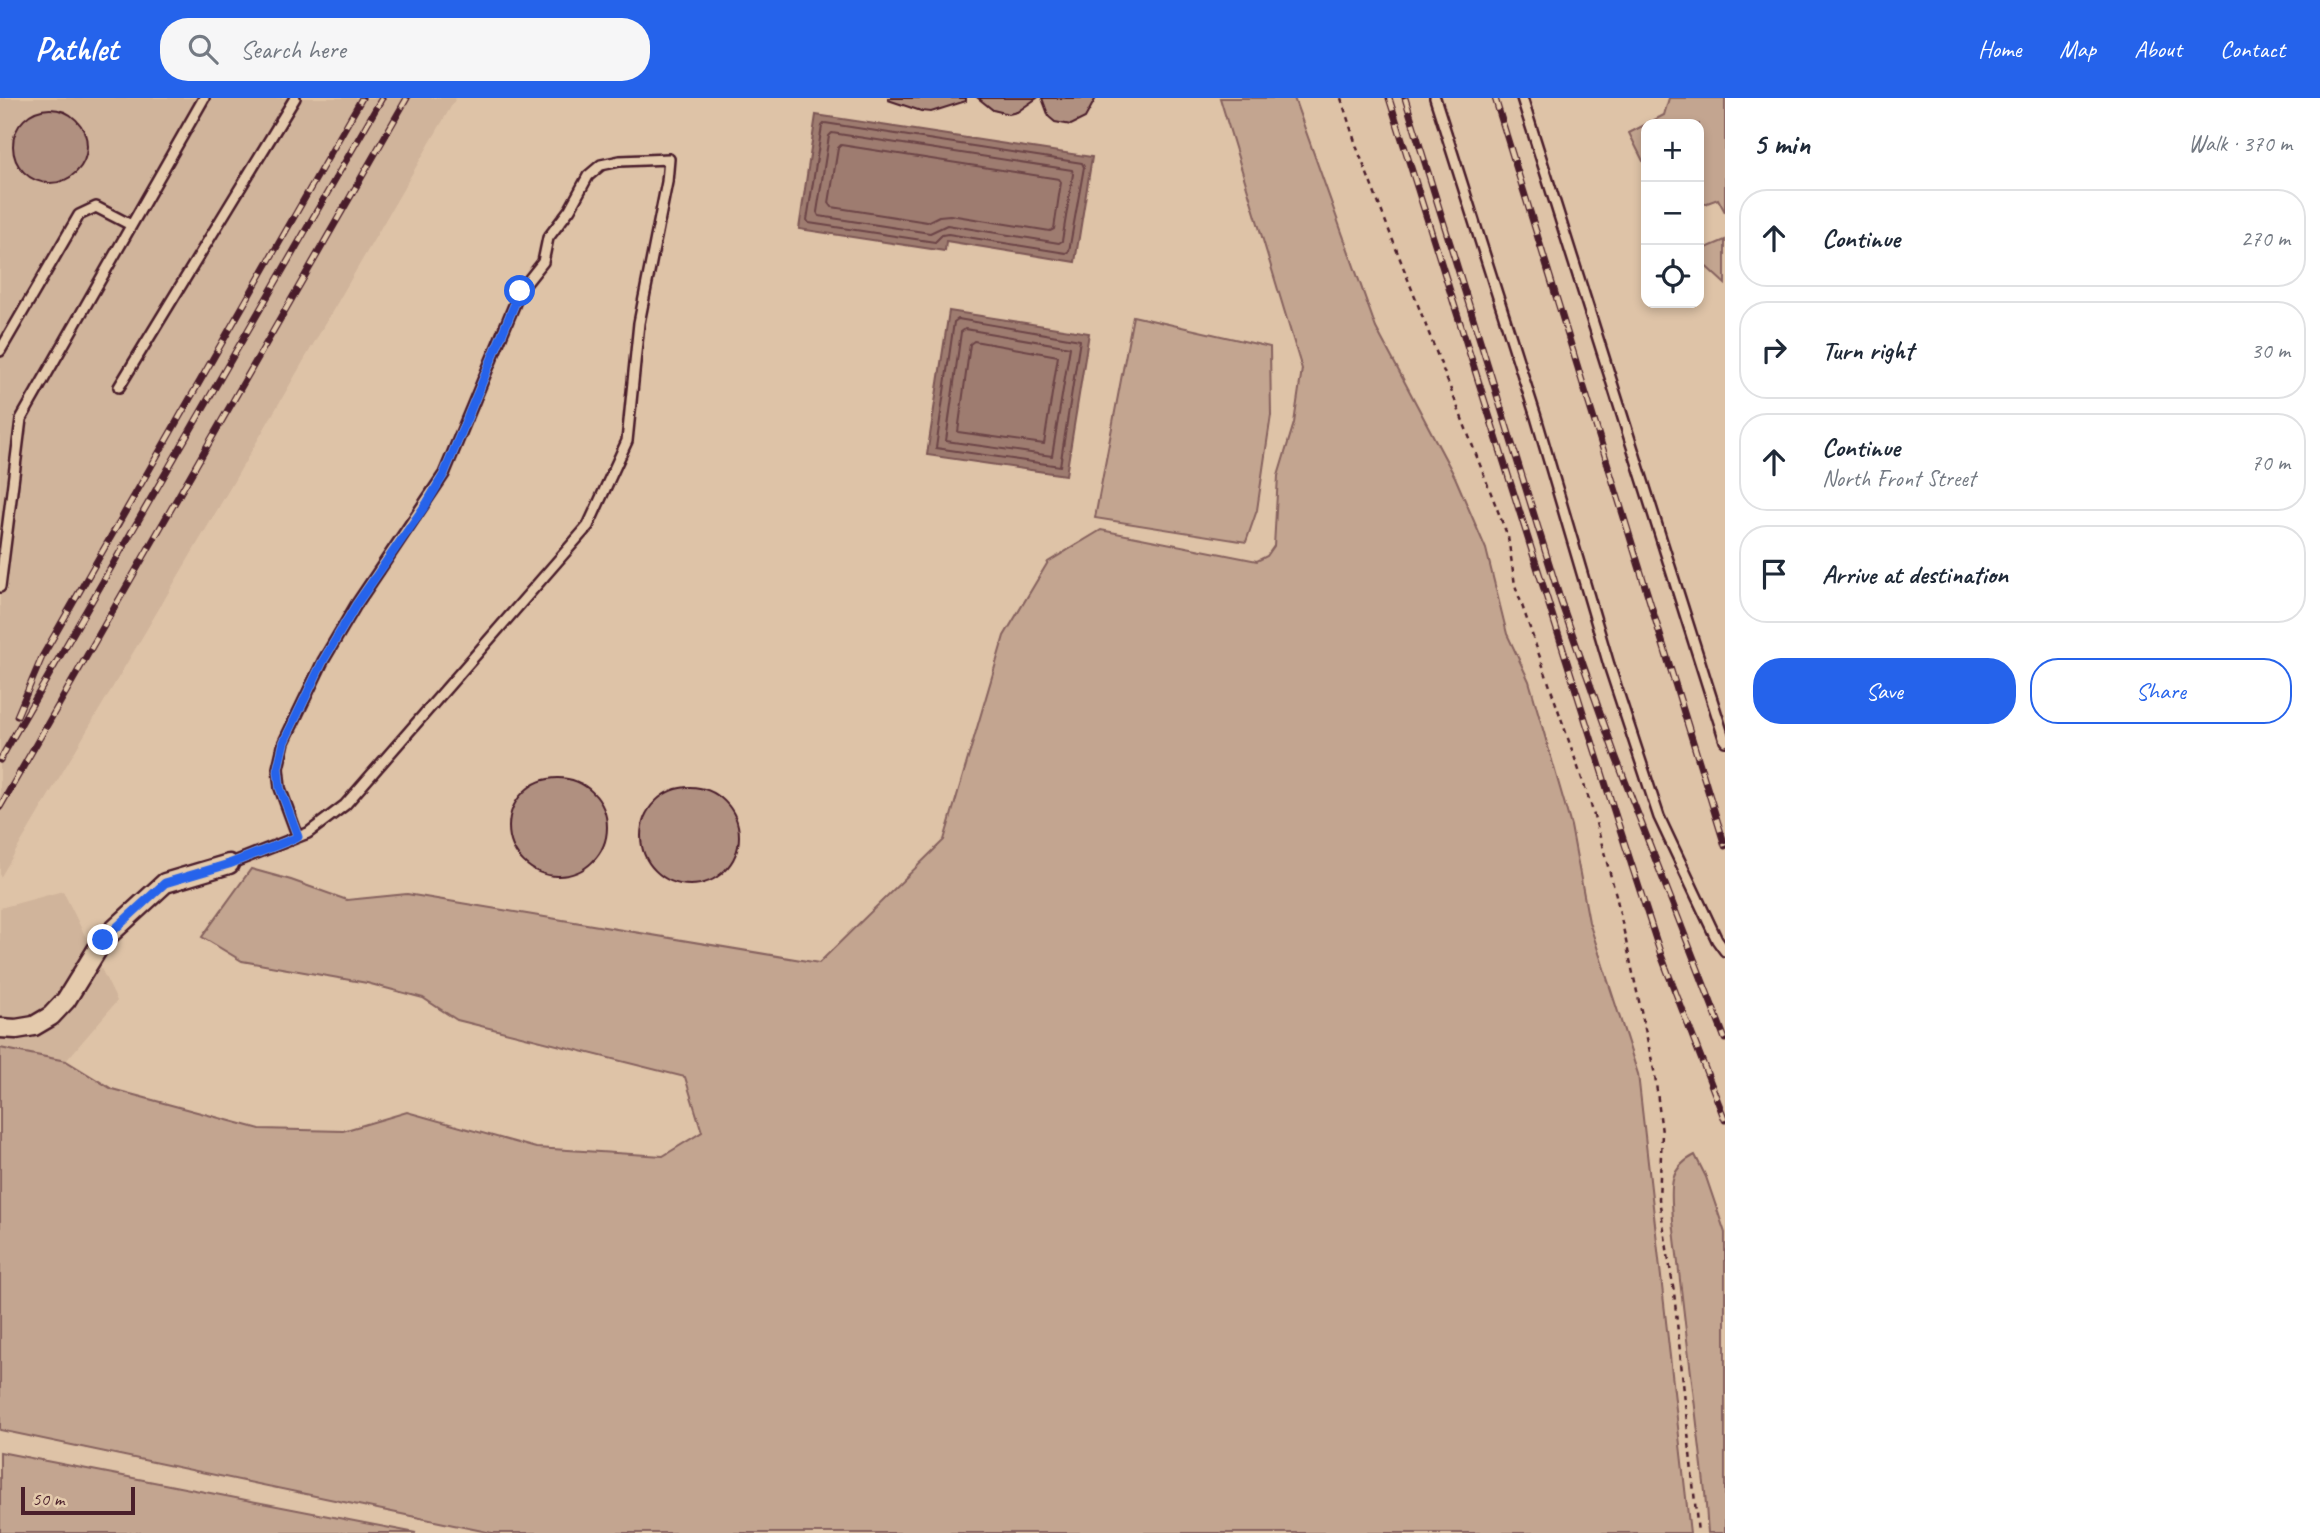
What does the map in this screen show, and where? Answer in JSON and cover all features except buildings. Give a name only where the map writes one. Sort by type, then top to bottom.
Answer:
[{"type":"street","points":[[0,1028],[34,1026],[51,1016],[66,1000],[103,940],[165,883],[229,864]]},
{"type":"lane","points":[[0,587],[21,419],[204,98]]},
{"type":"lane","points":[[119,387],[295,98]]},
{"type":"lane","points":[[1435,98],[1535,416],[1609,665],[1660,817],[1717,940],[1725,951]]},
{"type":"lane","points":[[1522,98],[1725,741]]},
{"type":"lane","points":[[229,864],[298,837],[308,833],[345,805],[588,526],[626,441],[639,323],[667,182],[669,159],[620,161],[601,165],[588,176],[570,209],[548,238],[543,262],[520,291],[444,474],[356,605],[323,661],[284,742],[278,768],[280,788],[298,837]]},
{"type":"lane","points":[[0,351],[79,215],[96,207],[131,225]]},
{"type":"path","points":[[1341,98],[1357,148],[1504,525],[1513,559],[1515,584],[1591,805],[1616,895],[1655,1074],[1662,1133],[1659,1199],[1674,1292],[1698,1533]]},
{"type":"shaded area","points":[[0,98],[456,98],[0,878]]},
{"type":"shaded area","points":[[1220,98],[1294,98],[1376,328],[1455,477],[1486,549],[1507,634],[1529,681],[1571,826],[1589,922],[1638,1074],[1690,1533],[492,1533],[0,1430],[0,1048],[66,1061],[112,1089],[260,1129],[343,1131],[407,1112],[536,1148],[663,1156],[702,1132],[685,1077],[457,1020],[423,998],[367,983],[242,961],[202,937],[251,869],[347,900],[407,894],[819,963],[944,840],[1004,636],[1048,562],[1101,530],[1257,561],[1267,556],[1274,546],[1278,476],[1294,423],[1302,369]]},
{"type":"shaded area","points":[[1669,98],[1725,98],[1725,212],[1718,199],[1704,204],[1704,119],[1656,119],[1664,115]]},
{"type":"shaded area","points":[[1641,127],[1641,157],[1629,133]]},
{"type":"shaded area","points":[[1725,240],[1725,284],[1704,265],[1704,249]]},
{"type":"shaded area","points":[[1133,316],[1270,347],[1271,415],[1257,510],[1246,542],[1095,518]]},
{"type":"shaded area","points":[[63,891],[117,1001],[66,1061],[0,1048],[0,908]]},
{"type":"shaded area","points":[[1695,1155],[1706,1177],[1725,1233],[1725,1533],[1708,1533],[1673,1221],[1672,1183],[1679,1168]]},
{"type":"shaded area","points":[[0,1452],[416,1533],[0,1533]]},
{"type":"water","points":[[816,115],[1092,157],[1075,262],[946,241],[945,251],[799,229]]},
{"type":"water","points":[[949,311],[1089,333],[1066,475],[927,455]]},
{"type":"railway","points":[[17,716],[42,657],[362,98]]},
{"type":"railway","points":[[0,760],[382,98]]},
{"type":"railway","points":[[0,807],[407,98]]},
{"type":"railway","points":[[1389,98],[1661,955],[1725,1120]]},
{"type":"railway","points":[[1405,98],[1561,602],[1615,755],[1725,1039]]},
{"type":"railway","points":[[1495,98],[1725,846]]},
{"type":"route","points":[[103,940],[165,883],[229,864],[298,837],[280,788],[278,768],[284,742],[323,661],[356,605],[444,474],[467,413],[520,291]]}]
